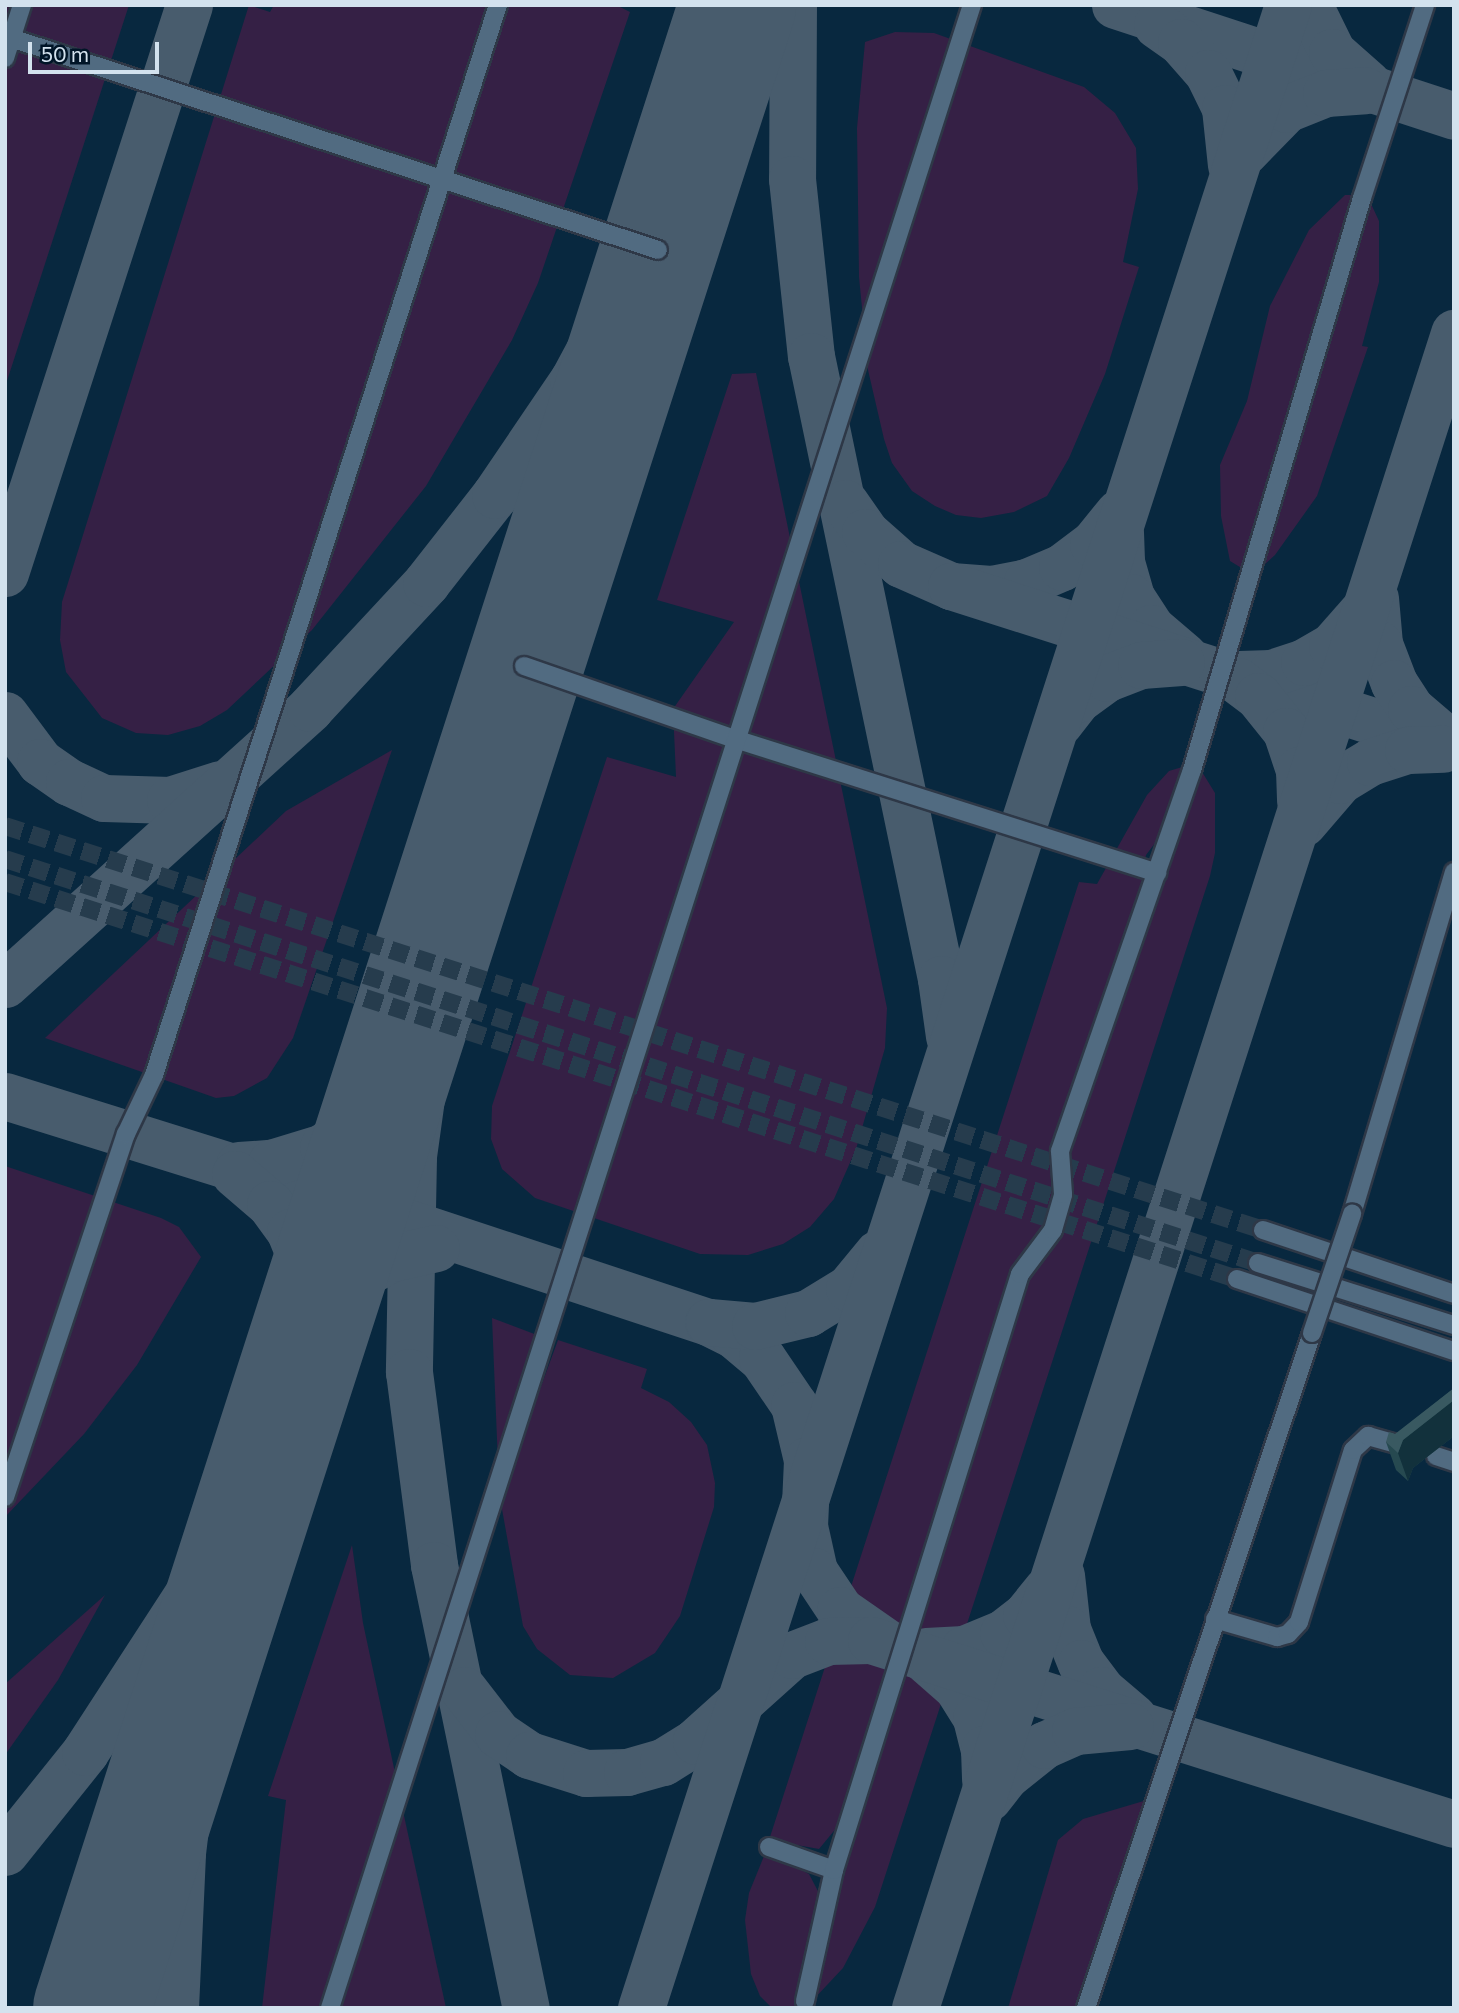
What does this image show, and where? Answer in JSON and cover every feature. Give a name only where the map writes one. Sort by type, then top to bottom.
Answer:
[{"type":"street","points":[[5,58],[8,37],[22,5]]},
{"type":"street","points":[[5,1497],[126,1134],[154,1075],[498,5]]},
{"type":"street","points":[[330,2008],[972,5]]},
{"type":"street","points":[[805,2001],[834,1870],[1020,1274],[1053,1230],[1063,1194],[1060,1151],[1192,770],[1362,198],[1425,5]]},
{"type":"street","points":[[8,37],[658,250]]},
{"type":"street","points":[[524,666],[735,739],[1157,873]]},
{"type":"street","points":[[1086,2008],[1352,1214],[1449,901],[1454,872]]},
{"type":"street","points":[[1263,1230],[1454,1294]]},
{"type":"street","points":[[1258,1263],[1454,1325]]},
{"type":"street","points":[[1237,1279],[1454,1351]]},
{"type":"street","points":[[1215,1619],[1278,1637],[1288,1634],[1299,1622],[1353,1450],[1368,1436],[1415,1450]]},
{"type":"street","points":[[1436,1456],[1454,1462]]},
{"type":"street","points":[[769,1847],[834,1870]]},
{"type":"shaded area","points":[[5,5],[1454,5],[1454,2008],[5,2008]]},
{"type":"shaded area","points":[[5,5],[129,5],[5,387]]},
{"type":"shaded area","points":[[249,5],[270,12],[274,5],[616,5],[630,12],[538,283],[512,340],[426,486],[312,630],[227,710],[200,726],[168,735],[136,733],[102,718],[66,672],[60,640],[62,602]]},
{"type":"shaded area","points":[[895,32],[934,33],[1084,87],[1115,113],[1136,148],[1138,189],[1123,262],[1139,267],[1105,374],[1069,458],[1047,496],[1014,512],[981,518],[956,515],[935,506],[912,491],[892,463],[884,439],[868,370],[859,277],[857,128],[865,42]]},
{"type":"shaded area","points":[[1345,195],[1367,195],[1379,221],[1379,282],[1362,346],[1368,347],[1317,496],[1275,555],[1253,575],[1230,561],[1221,516],[1220,465],[1247,401],[1270,306],[1309,230]]},
{"type":"shaded area","points":[[756,373],[887,1008],[885,1048],[856,1149],[834,1199],[810,1227],[783,1244],[748,1255],[700,1254],[535,1198],[502,1169],[491,1139],[492,1106],[607,757],[676,777],[673,709],[734,622],[657,600],[732,374]]},
{"type":"shaded area","points":[[392,750],[293,1038],[267,1078],[234,1096],[216,1098],[45,1038],[286,811]]},
{"type":"shaded area","points":[[1189,765],[1168,826],[1146,855],[1136,921],[1051,1153],[1054,1201],[1039,1240],[1009,1277],[838,1826],[819,1849],[769,1840],[1079,882],[1097,884],[1147,795],[1169,771]]},
{"type":"shaded area","points":[[1199,767],[1215,793],[1215,853],[1210,876],[875,1907],[843,1968],[813,2000],[878,1739],[1028,1275],[1050,1251],[1069,1208],[1072,1187],[1067,1148]]},
{"type":"shaded area","points":[[5,1166],[161,1218],[179,1227],[201,1257],[137,1365],[84,1434],[5,1517]]},
{"type":"shaded area","points":[[492,1318],[537,1335],[498,1463]]},
{"type":"shaded area","points":[[558,1340],[647,1369],[641,1388],[669,1402],[691,1422],[707,1445],[715,1483],[714,1507],[680,1616],[655,1653],[613,1678],[570,1675],[537,1649],[523,1626],[500,1498]]},
{"type":"shaded area","points":[[352,1545],[363,1623],[397,1782],[324,2008],[262,2008],[286,1800],[268,1796]]},
{"type":"shaded area","points":[[105,1595],[58,1680],[5,1755],[5,1684]]},
{"type":"shaded area","points":[[1147,1800],[1077,2008],[1008,2008],[1058,1840],[1083,1819]]},
{"type":"shaded area","points":[[401,1802],[446,2008],[336,2008]]},
{"type":"shaded area","points":[[766,1851],[809,1874],[820,1895],[796,2007],[772,2008],[760,1996],[751,1974],[745,1920],[749,1893]]},
{"type":"building","points":[[1454,1388],[1454,1400],[1403,1440],[1398,1453],[1386,1442],[1389,1432],[1395,1434]]},
{"type":"taxiway","points":[[5,573],[189,5]]},
{"type":"taxiway","points":[[720,60],[745,5]]},
{"type":"taxiway","points":[[793,5],[792,179],[811,356],[941,979],[949,1036]]},
{"type":"taxiway","points":[[1115,5],[1454,116]]},
{"type":"taxiway","points":[[641,2008],[1288,5]]},
{"type":"taxiway","points":[[1309,5],[1332,52],[1368,84]]},
{"type":"taxiway","points":[[1157,25],[1181,42],[1208,73],[1225,108],[1231,165]]},
{"type":"taxiway","points":[[1244,152],[1286,109],[1326,93],[1365,90]]},
{"type":"taxiway","points":[[5,984],[310,708],[426,583],[495,495],[573,380],[683,175]]},
{"type":"taxiway","points":[[915,2008],[1454,333]]},
{"type":"taxiway","points":[[845,503],[865,532],[901,564],[951,586],[991,589],[1027,582],[1062,567],[1093,544],[1118,513]]},
{"type":"taxiway","points":[[1120,532],[1121,562],[1131,597],[1151,628],[1184,656]]},
{"type":"taxiway","points":[[951,586],[1454,747]]},
{"type":"taxiway","points":[[1375,598],[1379,644],[1394,683],[1411,709],[1447,740]]},
{"type":"taxiway","points":[[1239,674],[1271,673],[1304,662],[1332,646],[1361,613]]},
{"type":"taxiway","points":[[1059,723],[1078,699],[1107,678],[1141,665],[1181,662]]},
{"type":"taxiway","points":[[1238,681],[1258,696],[1286,731],[1299,770],[1300,801]]},
{"type":"taxiway","points":[[5,715],[40,762],[69,782],[104,798],[170,800],[220,784]]},
{"type":"taxiway","points":[[1303,823],[1340,780],[1370,762],[1408,750],[1443,749]]},
{"type":"taxiway","points":[[473,825],[437,983],[413,1157],[409,1372],[434,1565],[526,2008]]},
{"type":"taxiway","points":[[239,1165],[271,1163],[323,1147],[357,1122],[391,1078]]},
{"type":"taxiway","points":[[5,1096],[351,1204],[708,1322],[733,1334],[762,1358],[794,1405],[807,1460],[804,1526],[814,1571],[840,1610],[886,1642]]},
{"type":"taxiway","points":[[235,1174],[270,1204],[290,1232],[303,1265],[310,1318]]},
{"type":"taxiway","points":[[320,1321],[364,1273],[392,1258],[436,1248]]},
{"type":"taxiway","points":[[709,1322],[755,1326],[808,1313],[849,1288],[878,1253]]},
{"type":"taxiway","points":[[5,1852],[85,1752],[192,1587],[245,1483],[331,1265]]},
{"type":"taxiway","points":[[175,2008],[182,1853],[192,1769],[237,1556]]},
{"type":"taxiway","points":[[1061,1575],[1067,1629],[1081,1663],[1101,1690],[1133,1717]]},
{"type":"taxiway","points":[[926,1651],[964,1649],[1003,1633],[1026,1615],[1047,1589]]},
{"type":"taxiway","points":[[464,1690],[498,1734],[529,1755],[586,1773],[627,1772],[663,1762],[696,1741],[792,1655],[828,1641],[871,1640],[1454,1824]]},
{"type":"taxiway","points":[[924,1658],[957,1687],[976,1718],[984,1749],[985,1780]]},
{"type":"taxiway","points":[[988,1798],[1005,1776],[1044,1745],[1075,1731],[1130,1726]]},
{"type":"taxiway","points":[[90,2008],[96,1993]]},
{"type":"runway","points":[[91,2008],[737,5]]},
{"type":"tunnel","points":[[5,826],[1263,1230]]},
{"type":"tunnel","points":[[5,859],[1258,1263]]},
{"type":"tunnel","points":[[5,882],[1237,1279]]}]
